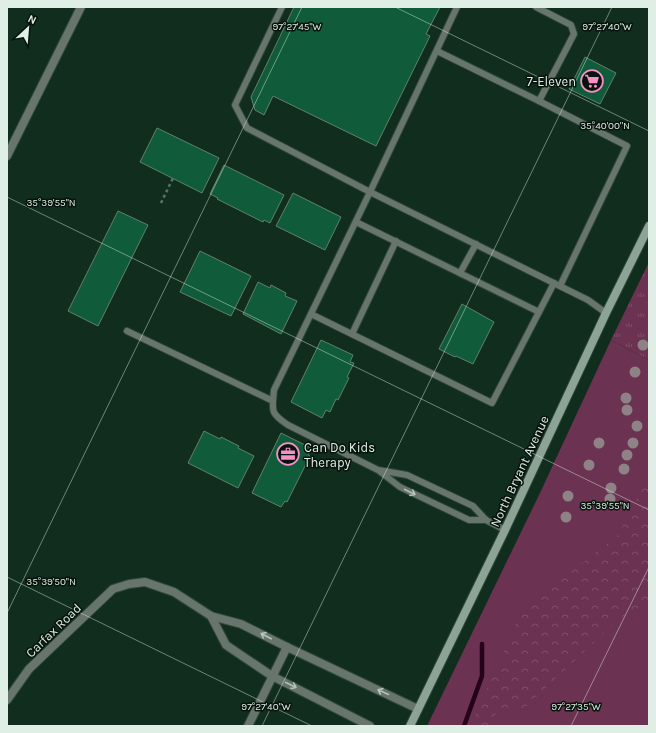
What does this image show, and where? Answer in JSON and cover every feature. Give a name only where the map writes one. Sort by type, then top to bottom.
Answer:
[{"type":"main road","name":"North Bryant Avenue","points":[[410,726],[606,313],[648,231]]},
{"type":"street","points":[[7,156],[81,7]]},
{"type":"street","name":"Carfax Road","points":[[7,700],[29,669],[112,589],[129,584],[145,582],[174,592],[211,616],[241,624],[418,708]]},
{"type":"street","name":"Carfax Road","points":[[211,616],[226,645],[272,676],[370,726]]},
{"type":"street","points":[[248,726],[287,647]]},
{"type":"lane","points":[[282,7],[235,105],[247,128],[370,192],[557,284],[588,300],[606,313]]},
{"type":"lane","points":[[457,7],[356,222],[274,390],[272,408],[276,417],[282,421],[378,470],[400,487],[469,520],[486,520]]},
{"type":"lane","points":[[536,7],[571,25],[574,34],[539,101]]},
{"type":"lane","points":[[311,314],[492,402],[539,312],[557,284],[627,146],[437,51]]},
{"type":"lane","points":[[356,222],[539,312]]},
{"type":"lane","points":[[352,334],[396,241]]},
{"type":"lane","points":[[460,273],[476,244]]},
{"type":"lane","points":[[127,331],[273,401]]},
{"type":"lane","points":[[378,470],[407,475],[473,506],[486,520],[504,530]]},
{"type":"path","points":[[161,203],[172,178]]},
{"type":"green space","points":[[649,262],[649,360],[611,340]]},
{"type":"green space","points":[[611,340],[649,360],[649,726],[427,726],[539,495]]},
{"type":"green space","points":[[649,476],[649,602],[620,618],[520,712],[499,709],[488,726],[477,726],[476,714],[522,610],[618,535]]},
{"type":"building","points":[[294,7],[440,7],[426,34],[430,36],[376,146],[273,96],[264,115],[255,110],[251,97]]},
{"type":"building","name":"7-Eleven","points":[[585,57],[616,73],[600,104],[569,89]]},
{"type":"building","points":[[157,128],[219,158],[202,193],[140,162]]},
{"type":"building","points":[[224,165],[284,195],[270,223],[264,220],[263,222],[210,194]]},
{"type":"building","points":[[293,193],[341,217],[325,250],[276,226]]},
{"type":"building","points":[[118,211],[148,225],[98,326],[68,311]]},
{"type":"building","points":[[200,251],[251,276],[231,316],[180,292]]},
{"type":"building","points":[[258,282],[270,288],[271,285],[286,293],[285,296],[297,301],[281,334],[243,314]]},
{"type":"building","points":[[462,304],[494,322],[473,364],[439,349]]},
{"type":"building","points":[[321,340],[353,355],[350,362],[354,363],[347,377],[349,378],[338,400],[336,399],[330,412],[326,410],[322,418],[291,402]]},
{"type":"building","points":[[204,431],[239,446],[238,448],[254,456],[238,488],[188,463]]},
{"type":"building","points":[[281,433],[311,448],[308,455],[310,456],[287,502],[285,501],[281,507],[252,493]]},
{"type":"waterway","points":[[464,726],[482,676],[482,644]]},
{"type":"place","name":"7-Eleven","points":[[592,81]]},
{"type":"place","name":"Can Do Kids Therapy","points":[[288,454]]}]
